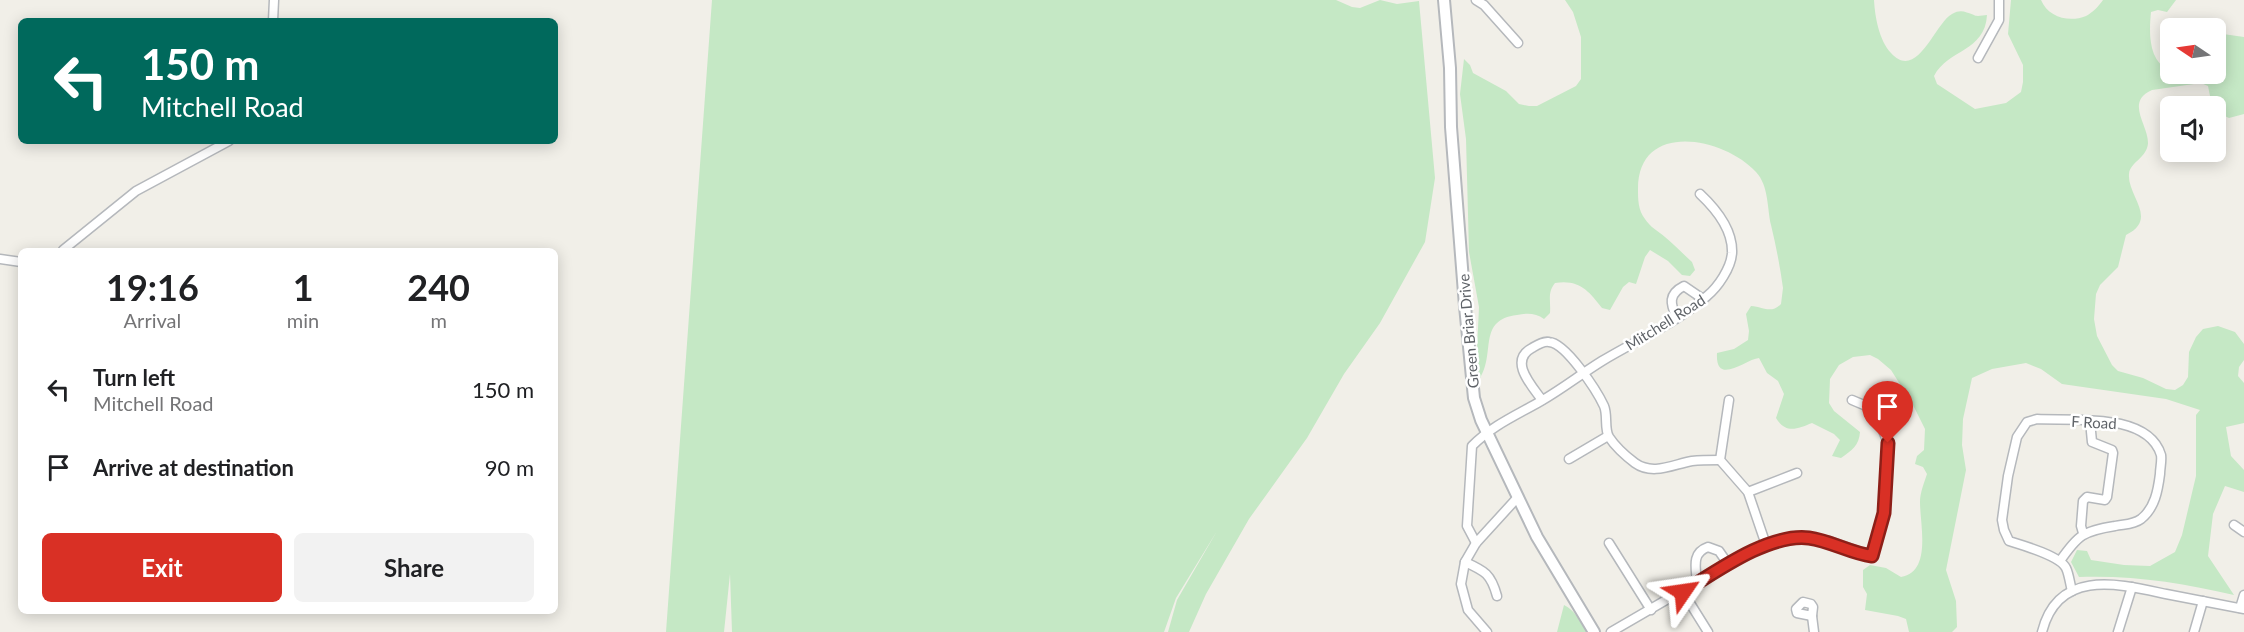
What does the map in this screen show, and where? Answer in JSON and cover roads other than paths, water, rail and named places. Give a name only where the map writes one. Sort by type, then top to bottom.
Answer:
[{"type":"street","points":[[273,18],[274,0]]},
{"type":"street","name":"Green Briar Drive","points":[[1444,0],[1450,68],[1451,127],[1474,398],[1481,420],[1537,537],[1594,632]]},
{"type":"street","points":[[1476,0],[1484,5],[1518,43]]},
{"type":"street","points":[[1978,58],[1999,20],[1999,0]]},
{"type":"street","points":[[65,248],[136,191],[223,144]]},
{"type":"street","name":"Mitchell Road","points":[[1487,431],[1677,318],[1704,299],[1721,279],[1729,265],[1732,252],[1721,217],[1700,194]]},
{"type":"street","points":[[0,259],[18,262]]},
{"type":"street","points":[[1677,318],[1671,303],[1672,296],[1677,290],[1684,286],[1704,299]]},
{"type":"street","points":[[1542,400],[1521,369],[1521,362],[1527,350],[1540,343],[1548,342],[1557,344],[1583,374],[1605,408],[1608,436],[1636,464],[1652,469],[1691,461],[1720,460]]},
{"type":"street","points":[[1729,400],[1720,460],[1748,492],[1764,539],[1768,544]]},
{"type":"street","points":[[1611,632],[1728,564],[1773,542],[1806,537],[1829,541],[1868,555],[1874,553],[1884,513],[1888,443],[1871,408],[1852,400]]},
{"type":"street","name":"F Road","points":[[2060,561],[2009,540],[2004,531],[2002,520],[2008,476],[2017,437],[2027,422],[2037,420],[2090,421],[2124,424],[2149,435],[2156,444],[2162,457],[2159,486],[2153,504],[2143,518],[2130,525],[2115,526],[2083,534]]},
{"type":"street","points":[[2072,591],[2066,566],[2060,561],[2075,540],[2083,534],[2081,526],[2083,501],[2087,497],[2104,500],[2107,497],[2113,453],[2112,450],[2092,442],[2090,421]]},
{"type":"street","points":[[1476,543],[1467,526],[1472,446],[1487,431]]},
{"type":"street","points":[[1569,459],[1608,436]]},
{"type":"street","points":[[1748,492],[1797,473]]},
{"type":"street","points":[[1487,632],[1468,610],[1461,584],[1465,562],[1476,543],[1518,497]]},
{"type":"street","points":[[2234,525],[2244,532]]},
{"type":"street","points":[[1609,543],[1651,610]]},
{"type":"street","points":[[1697,583],[1695,561],[1700,550],[1708,547],[1719,551],[1728,564]]},
{"type":"street","points":[[1465,562],[1481,569],[1492,579],[1497,596]]},
{"type":"street","points":[[2042,632],[2047,617],[2055,606],[2072,591],[2095,584],[2132,587],[2242,609],[2244,595]]},
{"type":"street","points":[[2118,632],[2132,587]]},
{"type":"street","points":[[1683,592],[1708,632]]},
{"type":"street","points":[[2194,632],[2203,601]]},
{"type":"street","points":[[1812,616],[1814,632]]}]
